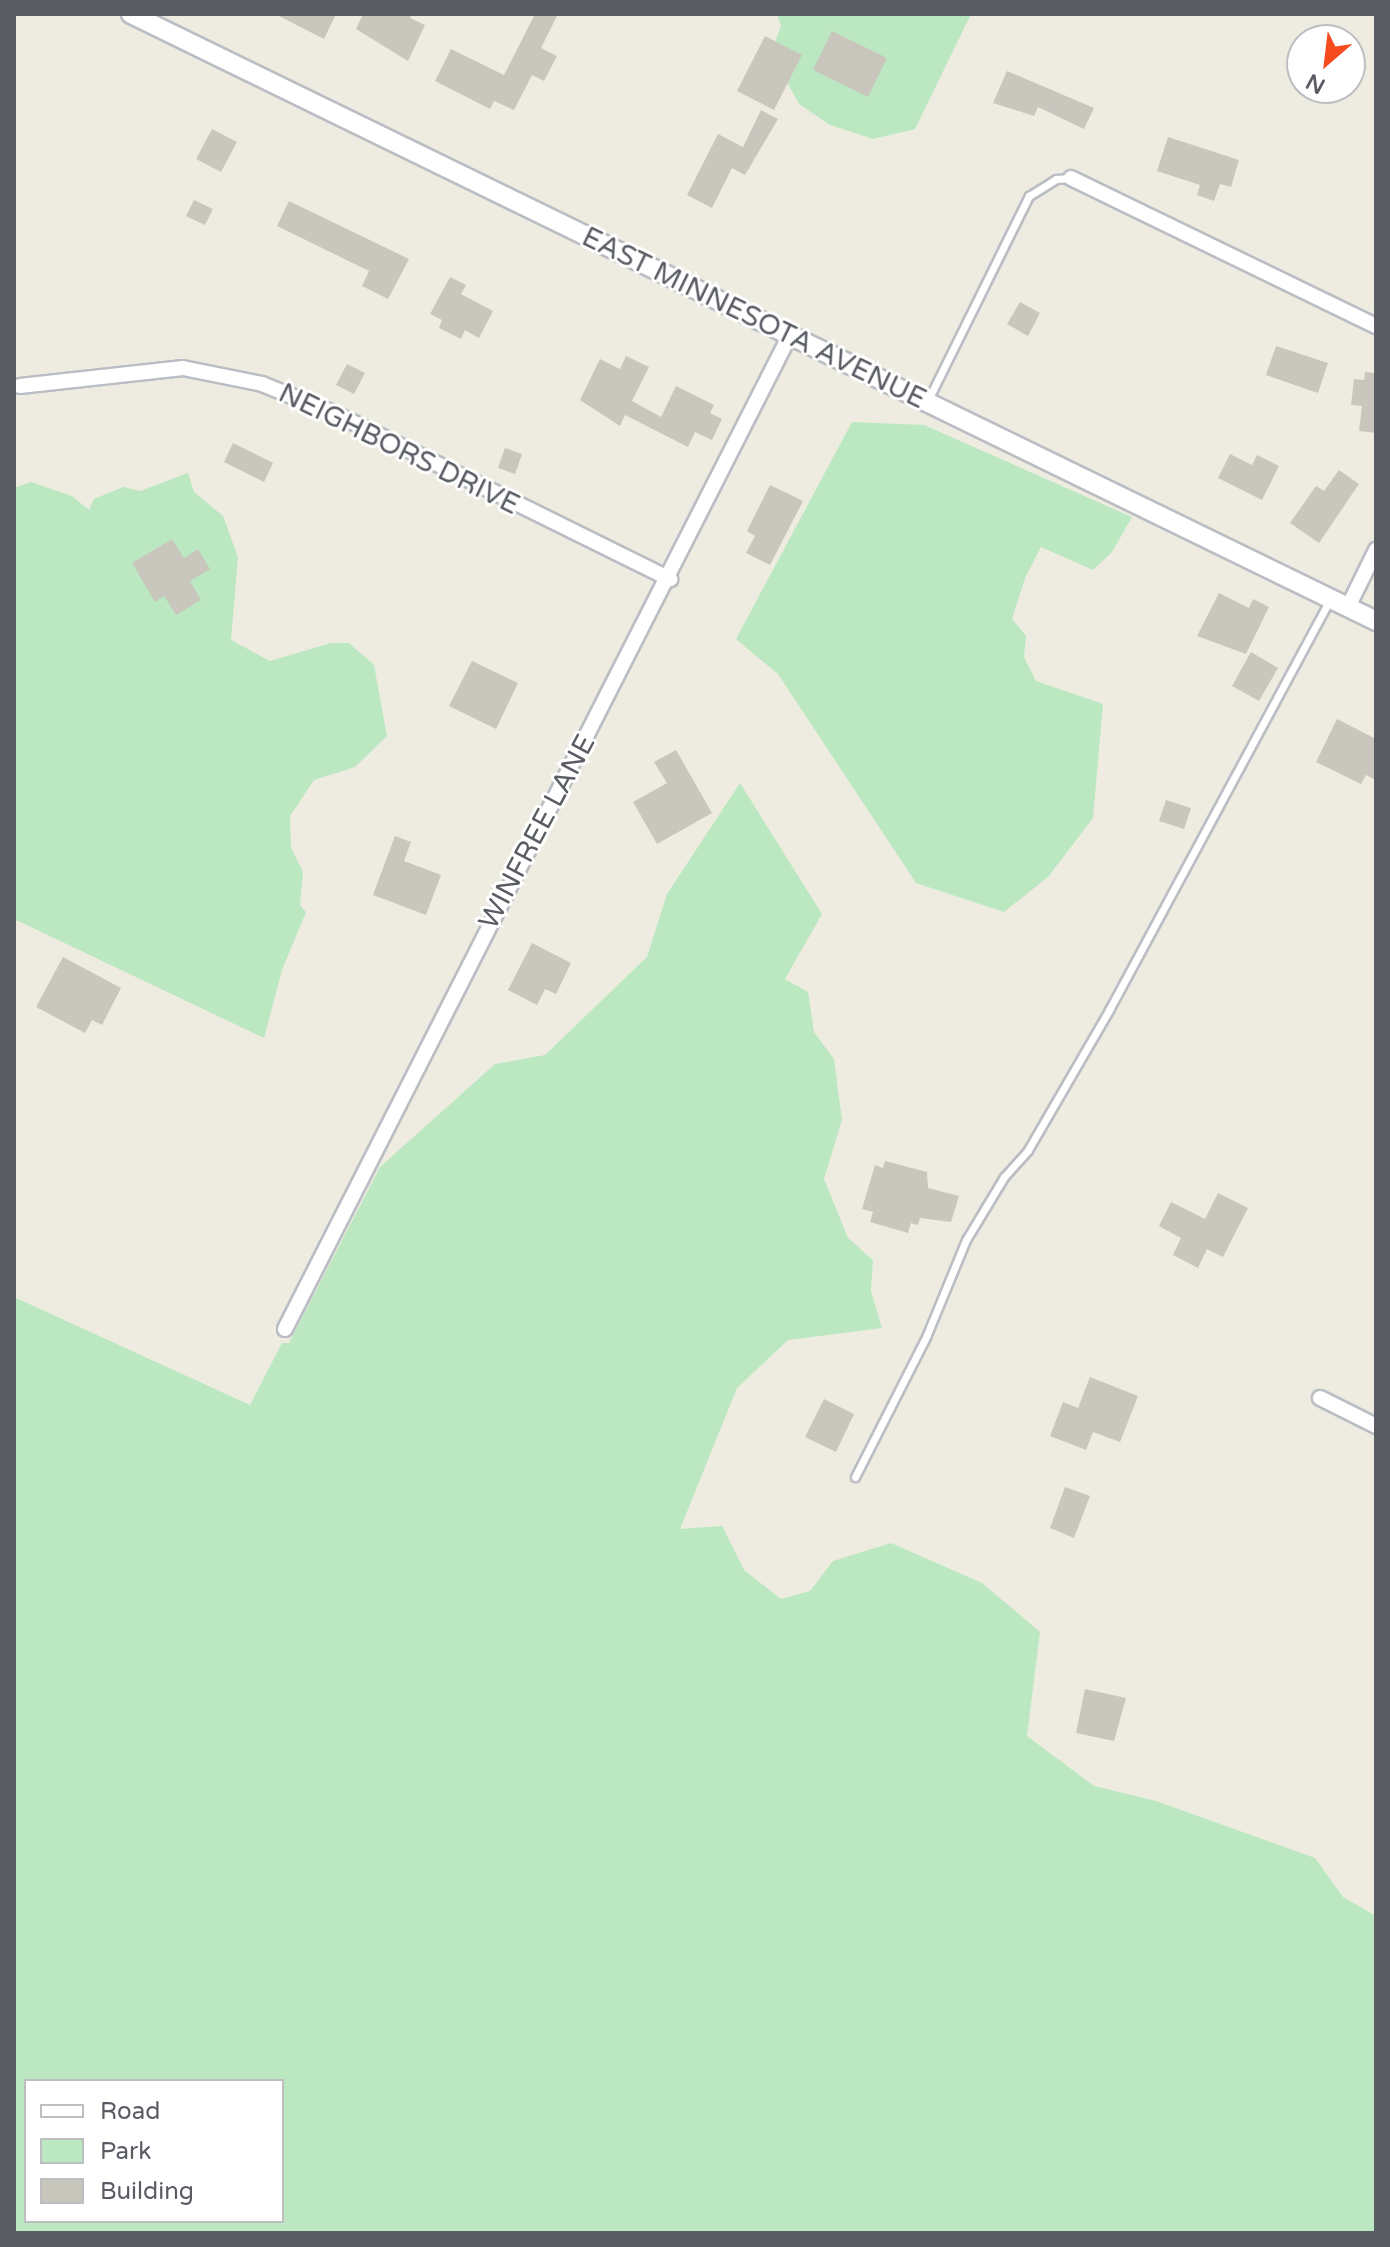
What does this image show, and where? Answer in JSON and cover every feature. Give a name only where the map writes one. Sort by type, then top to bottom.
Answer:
[{"type":"street","name":"EAST MINNESOTA AVENUE","points":[[131,14],[1376,621]]},
{"type":"street","points":[[1071,178],[1376,326]]},
{"type":"street","name":"WINFREE LANE","points":[[285,1329],[541,818],[670,579],[790,335]]},
{"type":"street","name":"NEIGHBORS DRIVE","points":[[20,386],[183,368],[262,384],[336,414],[670,579]]},
{"type":"street","points":[[1348,607],[1376,550]]},
{"type":"street","points":[[1320,1398],[1376,1426]]},
{"type":"lane","points":[[927,402],[1029,196],[1056,179],[1071,178]]},
{"type":"lane","points":[[855,1477],[926,1337],[966,1240],[1004,1177],[1028,1150],[1109,1010],[1330,599]]},
{"type":"green space","points":[[777,14],[971,14],[915,129],[873,139],[830,125],[799,104],[771,53],[781,26]]},
{"type":"green space","points":[[852,422],[924,425],[1132,517],[1112,552],[1093,570],[1041,547],[1025,578],[1012,619],[1026,636],[1024,657],[1036,681],[1103,704],[1093,818],[1048,877],[1004,912],[916,883],[778,674],[736,639]]},
{"type":"green space","points":[[188,473],[194,492],[223,516],[238,557],[231,640],[270,661],[331,643],[349,643],[374,665],[387,736],[355,767],[314,780],[290,816],[291,848],[303,872],[300,905],[306,912],[282,970],[264,1038],[14,919],[14,488],[31,482],[72,496],[89,510],[94,499],[123,487],[140,491]]},
{"type":"green space","points":[[740,783],[822,914],[785,979],[808,992],[814,1032],[834,1059],[842,1120],[824,1179],[848,1238],[873,1260],[871,1291],[882,1328],[788,1340],[737,1388],[680,1529],[722,1526],[744,1570],[781,1599],[810,1591],[833,1561],[891,1543],[982,1583],[1040,1632],[1027,1736],[1094,1786],[1156,1801],[1315,1858],[1343,1897],[1376,1916],[1376,2233],[14,2233],[14,1297],[250,1405],[282,1343],[289,1343],[380,1167],[495,1064],[545,1055],[647,957],[667,894]]},
{"type":"building","points":[[275,14],[336,14],[324,39]]},
{"type":"building","points":[[363,14],[412,14],[410,18],[425,25],[408,61],[356,29]]},
{"type":"building","points":[[535,14],[558,14],[541,48],[557,56],[544,81],[532,75],[514,110],[494,101],[490,109],[435,81],[451,49],[504,75]]},
{"type":"building","points":[[832,31],[887,58],[868,97],[813,70]]},
{"type":"building","points":[[765,36],[802,55],[774,110],[737,91]]},
{"type":"building","points":[[1007,71],[1094,108],[1084,129],[1038,107],[1034,116],[993,103]]},
{"type":"building","points":[[761,110],[778,119],[745,175],[732,168],[712,208],[687,195],[718,134],[743,147]]},
{"type":"building","points":[[212,129],[237,142],[221,172],[196,159]]},
{"type":"building","points":[[1168,137],[1239,160],[1231,187],[1220,184],[1214,201],[1197,195],[1200,185],[1157,171]]},
{"type":"building","points":[[194,200],[213,209],[205,225],[186,216]]},
{"type":"building","points":[[289,201],[409,259],[388,299],[362,286],[369,271],[277,226]]},
{"type":"building","points":[[450,277],[466,285],[461,294],[493,311],[479,338],[465,330],[461,339],[439,328],[442,320],[430,314]]},
{"type":"building","points":[[1020,302],[1040,313],[1028,336],[1007,324]]},
{"type":"building","points":[[1276,346],[1328,363],[1318,393],[1266,375]]},
{"type":"building","points":[[626,356],[649,367],[632,401],[661,417],[676,386],[714,405],[710,413],[722,419],[712,440],[695,432],[688,447],[625,415],[620,426],[580,400],[600,359],[620,369]]},
{"type":"building","points":[[347,364],[365,373],[354,394],[336,385]]},
{"type":"building","points":[[1365,372],[1376,373],[1376,433],[1359,431],[1362,406],[1351,405],[1354,379],[1364,380]]},
{"type":"building","points":[[233,443],[273,463],[264,482],[224,462]]},
{"type":"building","points":[[505,448],[522,454],[515,474],[498,468]]},
{"type":"building","points":[[1230,454],[1252,465],[1257,455],[1279,466],[1262,500],[1218,478]]},
{"type":"building","points":[[1339,470],[1359,484],[1319,543],[1290,523],[1316,486],[1324,491]]},
{"type":"building","points":[[770,485],[803,501],[770,565],[746,553],[755,536],[747,531]]},
{"type":"building","points":[[172,539],[184,558],[198,549],[210,569],[190,581],[201,600],[176,615],[164,596],[155,602],[132,563]]},
{"type":"building","points":[[1219,593],[1249,608],[1253,599],[1269,607],[1246,654],[1197,636]]},
{"type":"building","points":[[1251,652],[1278,668],[1259,701],[1232,686]]},
{"type":"building","points":[[472,661],[518,683],[496,729],[449,706]]},
{"type":"building","points":[[1337,719],[1376,739],[1376,780],[1366,775],[1361,784],[1316,762]]},
{"type":"building","points":[[676,750],[712,813],[657,844],[633,802],[667,783],[654,762]]},
{"type":"building","points":[[1166,800],[1191,808],[1184,829],[1159,821]]},
{"type":"building","points":[[395,836],[411,842],[404,861],[441,875],[426,915],[373,895]]},
{"type":"building","points":[[532,943],[571,963],[556,994],[545,989],[537,1005],[508,990]]},
{"type":"building","points":[[63,957],[121,988],[102,1025],[92,1020],[85,1033],[36,1007]]},
{"type":"building","points":[[885,1161],[927,1172],[928,1188],[959,1196],[951,1222],[920,1218],[918,1225],[911,1223],[908,1233],[870,1222],[873,1212],[862,1209],[875,1165],[883,1168]]},
{"type":"building","points":[[1218,1193],[1248,1208],[1223,1257],[1207,1249],[1198,1268],[1173,1255],[1181,1238],[1159,1226],[1171,1202],[1205,1219]]},
{"type":"building","points":[[1090,1377],[1138,1396],[1120,1442],[1093,1432],[1086,1450],[1050,1436],[1063,1402],[1078,1408]]},
{"type":"building","points":[[824,1399],[854,1414],[836,1452],[805,1437]]},
{"type":"building","points":[[1065,1487],[1090,1496],[1074,1538],[1050,1528]]},
{"type":"building","points":[[1085,1689],[1126,1698],[1114,1741],[1076,1733]]}]
